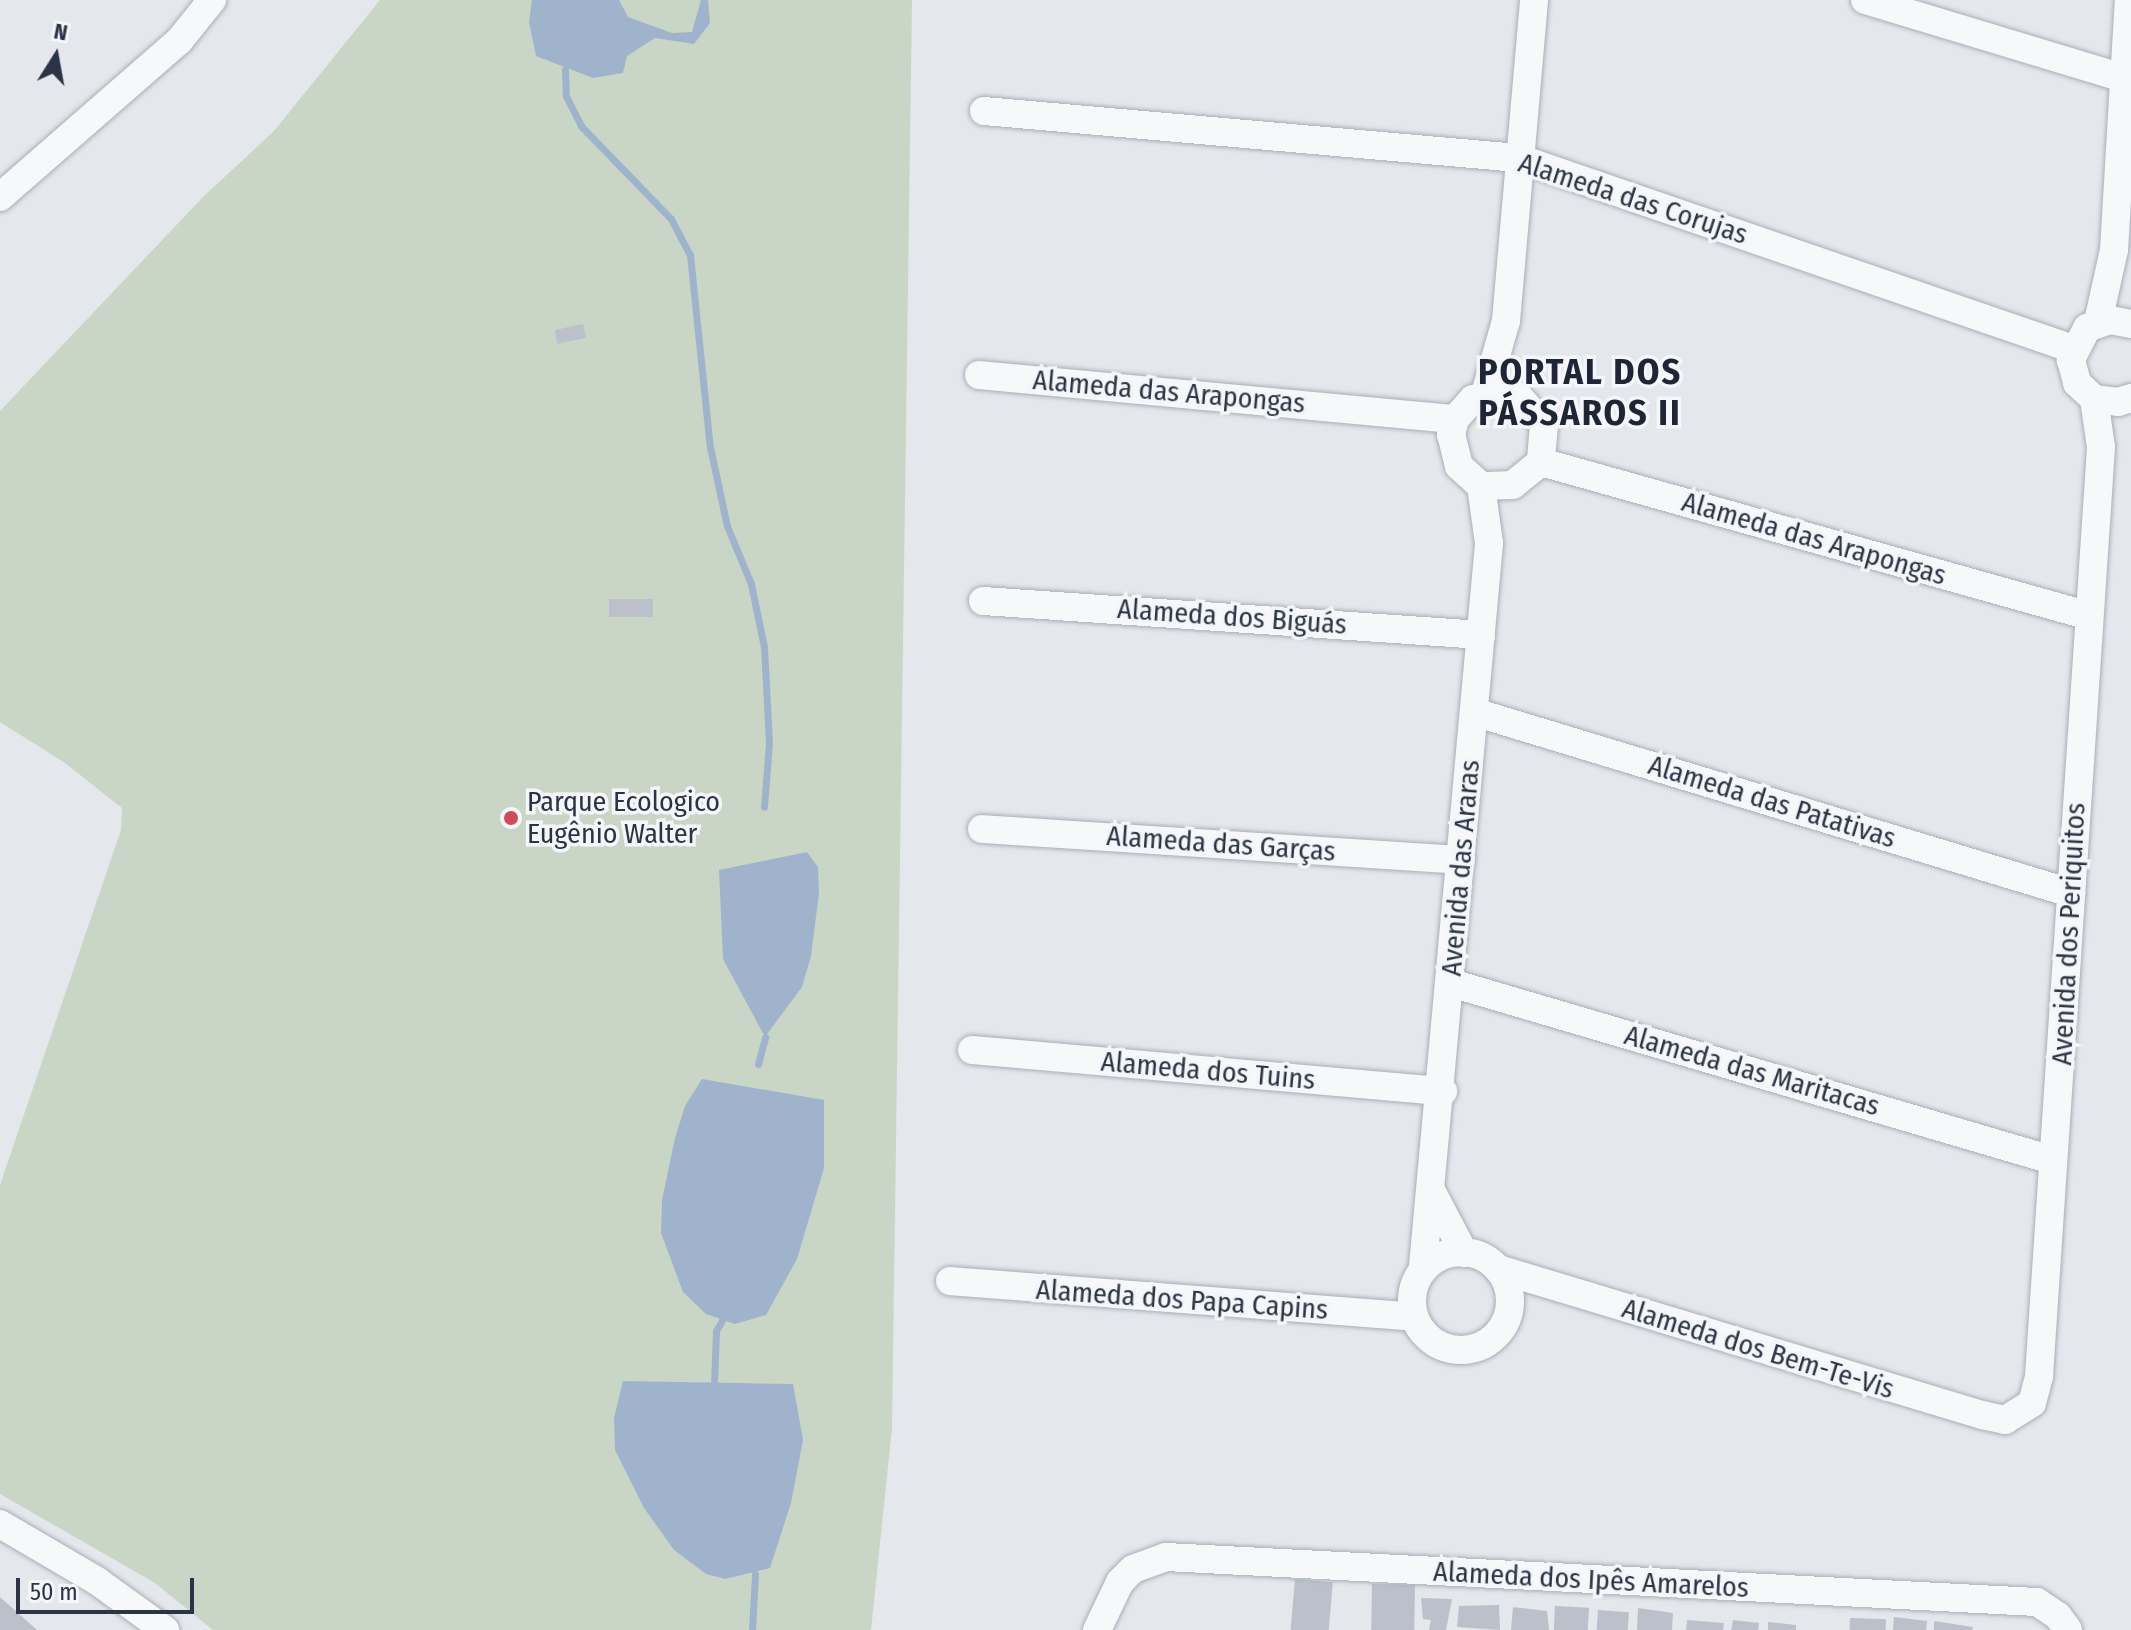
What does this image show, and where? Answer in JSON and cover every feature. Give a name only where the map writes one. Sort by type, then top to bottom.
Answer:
[{"type":"street","points":[[0,197],[179,41],[212,0]]},
{"type":"street","points":[[1489,543],[1481,486],[1459,466],[1452,451],[1455,419],[1485,394],[1506,321],[1534,0]]},
{"type":"street","points":[[1865,0],[2124,78]]},
{"type":"street","points":[[2114,400],[2072,372],[2073,349],[2098,322],[2114,250],[2129,0]]},
{"type":"street","name":"Alameda das Corujas","points":[[984,111],[1518,158],[2073,349]]},
{"type":"street","points":[[2098,322],[2131,323],[2114,250]]},
{"type":"street","points":[[1489,543],[1513,485],[1541,462],[1544,425],[1519,397],[1506,321]]},
{"type":"street","name":"Alameda das Arapongas","points":[[979,375],[1455,419]]},
{"type":"street","points":[[1485,394],[1519,397]]},
{"type":"street","name":"Avenida dos Periquitos","points":[[2019,1415],[2032,1403],[2039,1376],[2086,615],[2101,447],[2114,400]]},
{"type":"street","name":"Alameda das Arapongas","points":[[1541,462],[2086,615]]},
{"type":"street","points":[[1481,486],[1513,485]]},
{"type":"street","name":"Avenida das Araras","points":[[1423,1266],[1443,1091],[1489,543]]},
{"type":"street","name":"Alameda dos Biguás","points":[[983,601],[1481,635]]},
{"type":"street","name":"Alameda das Patativas","points":[[1474,712],[2071,893]]},
{"type":"street","name":"Alameda das Garças","points":[[982,829],[1461,860]]},
{"type":"street","name":"Alameda das Maritacas","points":[[1451,983],[2052,1160]]},
{"type":"street","name":"Alameda dos Tuins","points":[[972,1050],[1443,1091]]},
{"type":"street","points":[[1432,1192],[1464,1253],[1498,1269],[1510,1305],[1494,1338],[1477,1348],[1439,1346],[1414,1317],[1412,1298],[1423,1266],[1464,1253]]},
{"type":"street","name":"Alameda dos Bem-Te-Vis","points":[[1498,1269],[1982,1415],[2005,1420],[2019,1415]]},
{"type":"street","name":"Alameda dos Papa Capins","points":[[950,1281],[1414,1317]]},
{"type":"street","points":[[0,1524],[97,1581],[165,1630]]},
{"type":"street","name":"Alameda dos Ipês Amarelos","points":[[1097,1630],[1120,1582],[1145,1561],[1166,1557],[2037,1602],[2058,1616],[2068,1630]]},
{"type":"green space","name":"Parque Ecologico Eugênio Walter","points":[[380,0],[912,0],[892,1428],[871,1630],[213,1630],[155,1583],[0,1494],[0,1185],[121,830],[122,808],[65,763],[0,722],[0,411],[203,197],[274,131]]},
{"type":"water","points":[[532,0],[619,0],[628,17],[672,33],[692,32],[701,0],[708,0],[710,23],[694,44],[655,38],[627,56],[623,73],[593,78],[536,56],[529,22]]},
{"type":"water","points":[[807,852],[818,867],[819,893],[811,956],[802,987],[765,1037],[723,959],[719,870]]},
{"type":"water","points":[[702,1079],[824,1100],[824,1168],[797,1259],[766,1315],[735,1324],[706,1314],[683,1292],[661,1233],[662,1200],[675,1138],[685,1106]]},
{"type":"water","points":[[623,1381],[793,1384],[803,1440],[791,1503],[770,1568],[725,1579],[706,1574],[674,1550],[644,1508],[615,1450],[614,1418]]},
{"type":"building","points":[[583,324],[586,338],[558,344],[555,330]]},
{"type":"building","points":[[609,599],[653,599],[653,617],[609,617]]},
{"type":"building","points":[[1295,1579],[1333,1582],[1329,1630],[1291,1630]]},
{"type":"building","points":[[1372,1584],[1415,1585],[1414,1630],[1371,1630]]},
{"type":"building","points":[[0,1597],[37,1630],[0,1630]]},
{"type":"building","points":[[1421,1598],[1452,1599],[1446,1630],[1429,1630],[1431,1620],[1423,1619]]},
{"type":"building","points":[[1499,1605],[1500,1630],[1457,1627],[1459,1606]]},
{"type":"building","points":[[1555,1606],[1589,1608],[1588,1630],[1554,1630]]},
{"type":"building","points":[[1513,1607],[1547,1611],[1549,1630],[1511,1630]]},
{"type":"building","points":[[1638,1608],[1673,1613],[1672,1630],[1637,1630]]},
{"type":"building","points":[[1598,1610],[1629,1612],[1628,1630],[1597,1630]]},
{"type":"building","points":[[1894,1617],[1927,1621],[1926,1630],[1893,1630]]},
{"type":"building","points":[[1850,1618],[1886,1619],[1886,1630],[1850,1630]]},
{"type":"building","points":[[1687,1620],[1724,1623],[1723,1630],[1686,1630]]},
{"type":"building","points":[[1733,1620],[1759,1623],[1758,1630],[1731,1630]]},
{"type":"building","points":[[1934,1621],[1973,1627],[1972,1630],[1934,1630]]},
{"type":"building","points":[[1768,1622],[1796,1625],[1796,1630],[1768,1630]]},
{"type":"waterway","points":[[565,70],[566,96],[581,126],[671,219],[690,255],[710,447],[727,526],[751,584],[764,647],[769,743],[764,807]]},
{"type":"waterway","points":[[758,1064],[765,1037]]},
{"type":"waterway","points":[[714,1384],[716,1331],[722,1320]]},
{"type":"waterway","points":[[752,1630],[755,1574]]},
{"type":"place","name":"Parque Ecologico Eugênio Walter","points":[[511,818]]},
{"type":"district","name":"PORTAL DOS PÁSSAROS II","points":[[1580,392]]}]
